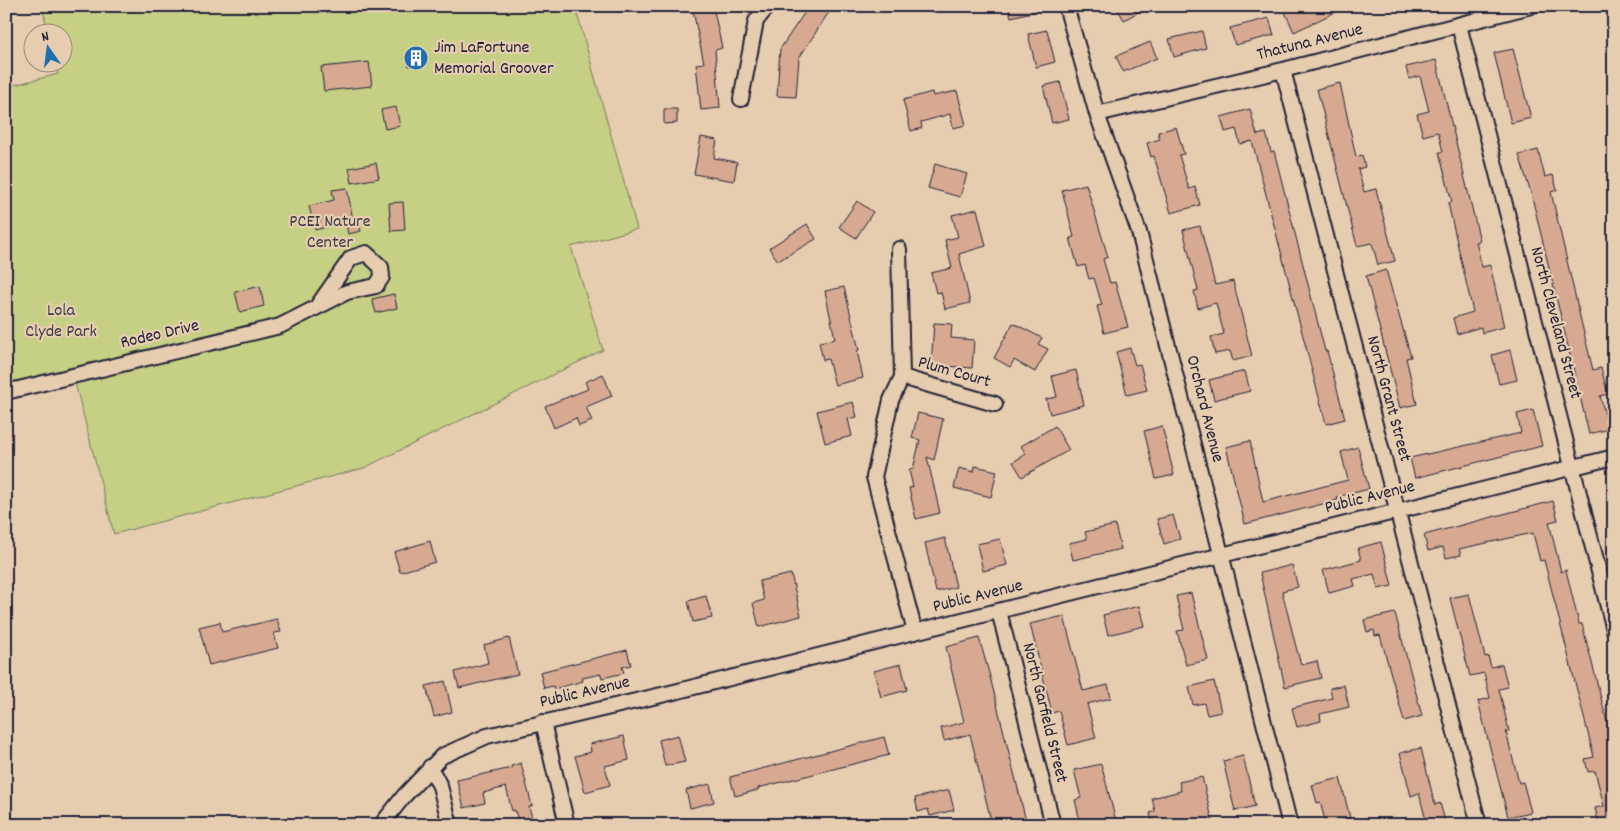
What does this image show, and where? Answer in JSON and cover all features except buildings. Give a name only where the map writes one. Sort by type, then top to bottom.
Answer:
[{"type":"street","points":[[751,6],[756,20]]},
{"type":"street","points":[[741,99],[756,20],[768,6]]},
{"type":"street","name":"Orchard Avenue","points":[[1066,6],[1097,114],[1139,232],[1290,825]]},
{"type":"street","name":"Thatuna Avenue","points":[[1097,114],[1283,70],[1531,6]]},
{"type":"street","name":"North Cleveland Street","points":[[1458,25],[1614,630]]},
{"type":"street","name":"North Grant Street","points":[[1283,70],[1479,825]]},
{"type":"street","points":[[898,249],[902,377],[889,409],[874,477],[915,632]]},
{"type":"street","name":"Rodeo Drive","points":[[6,392],[280,326],[318,305],[347,292],[376,286],[382,277],[381,268],[366,254],[351,258],[318,305]]},
{"type":"street","name":"Plum Court","points":[[902,377],[995,404]]},
{"type":"street","name":"Public Avenue","points":[[381,825],[430,766],[442,756],[474,740],[543,722],[670,694],[1614,456]]},
{"type":"street","name":"North Garfield Street","points":[[998,611],[1053,825]]},
{"type":"street","points":[[543,722],[567,825]]},
{"type":"street","points":[[430,766],[440,786],[450,825]]},
{"type":"green space","name":"PCEI Nature Center","points":[[42,6],[575,6],[637,229],[571,247],[603,350],[364,468],[114,534],[73,375],[6,392],[6,87],[58,74],[57,72],[72,72],[72,22],[46,22]]},
{"type":"place","name":"Jim LaFortune Memorial Groover","points":[[416,58]]},
{"type":"park label","name":"Lola Clyde Park","points":[[61,321]]}]
